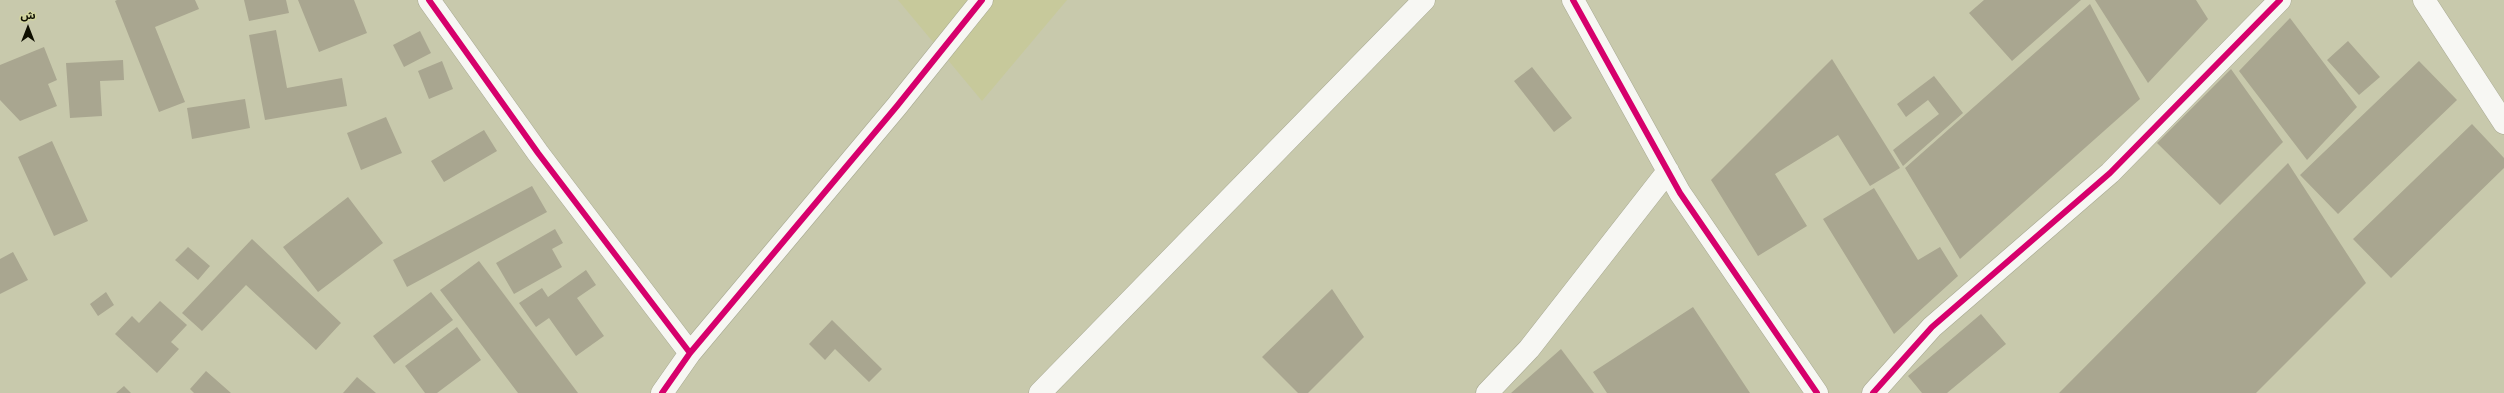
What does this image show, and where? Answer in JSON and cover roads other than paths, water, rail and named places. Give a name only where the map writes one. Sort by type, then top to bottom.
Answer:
[{"type":"street","points":[[429,0],[538,154],[690,353]]},
{"type":"street","points":[[662,393],[690,353],[897,106],[982,0]]},
{"type":"street","points":[[1040,393],[1424,0]]},
{"type":"street","points":[[1573,0],[1680,193],[1817,393]]},
{"type":"street","points":[[1873,393],[1932,327],[2110,173],[2280,0]]},
{"type":"street","points":[[2424,0],[2504,124]]},
{"type":"street","points":[[1487,393],[1529,349],[1668,171]]}]
